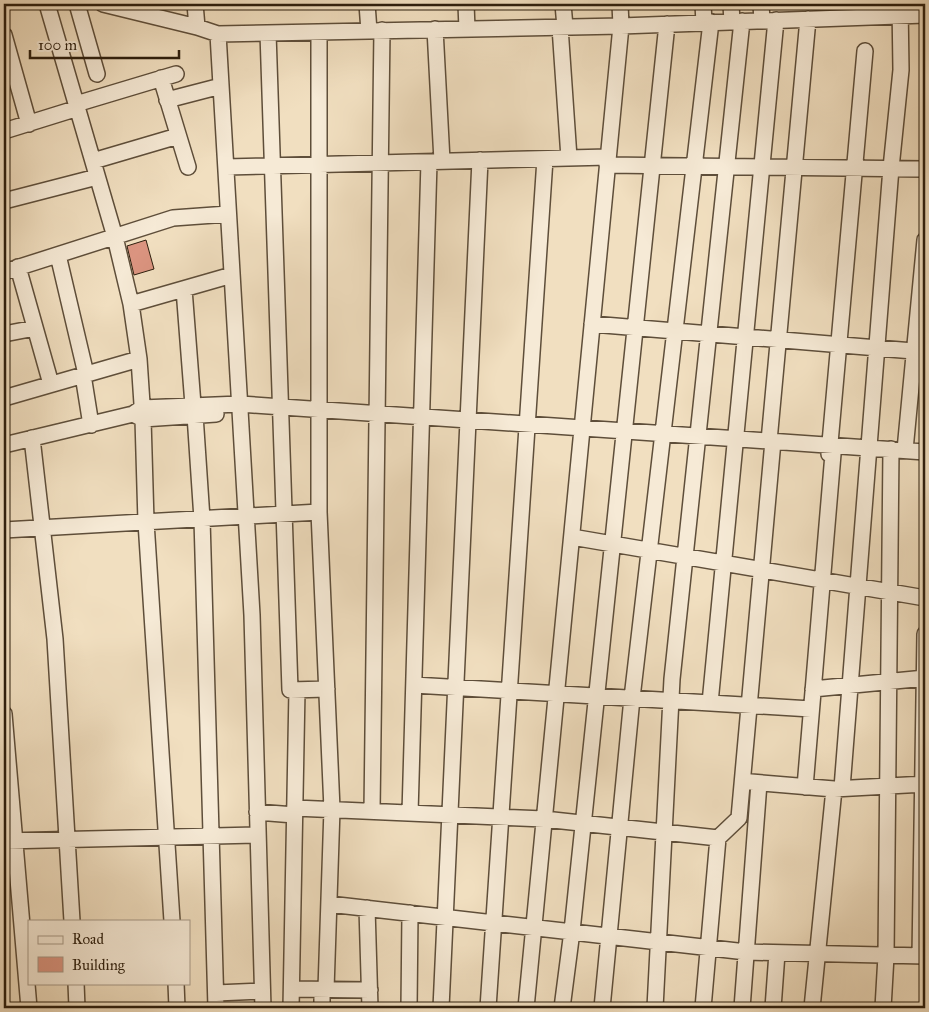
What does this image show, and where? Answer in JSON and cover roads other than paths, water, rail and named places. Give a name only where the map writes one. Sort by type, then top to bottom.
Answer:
[{"type":"street","points":[[47,4],[115,236],[131,304],[139,359],[139,414],[172,920]]},
{"type":"street","points":[[77,4],[97,74]]},
{"type":"street","points":[[103,4],[148,9],[218,34],[621,26],[808,19],[901,10],[925,15]]},
{"type":"street","points":[[195,4],[197,27]]},
{"type":"street","points":[[367,4],[375,30],[380,163],[372,811]]},
{"type":"street","points":[[466,4],[467,29]]},
{"type":"street","points":[[563,4],[562,27],[569,158]]},
{"type":"street","points":[[526,1008],[621,26],[620,4]]},
{"type":"street","points":[[602,1008],[632,698],[694,166],[708,22],[703,4]]},
{"type":"street","points":[[655,1008],[671,701],[727,166],[737,21],[731,4]]},
{"type":"street","points":[[710,703],[762,167],[769,20],[761,4]]},
{"type":"street","points":[[812,1008],[850,685],[891,168],[901,70],[901,10]]},
{"type":"street","points":[[703,1008],[718,838],[739,818],[761,570],[778,340],[808,19]]},
{"type":"street","points":[[562,1008],[584,823],[667,24]]},
{"type":"street","points":[[410,812],[421,421],[436,161],[435,29]]},
{"type":"street","points":[[319,32],[319,512],[332,809],[329,904],[322,1008]]},
{"type":"street","points":[[268,33],[290,690],[327,689]]},
{"type":"street","points":[[218,34],[252,616],[263,1008]]},
{"type":"street","points":[[4,36],[29,124]]},
{"type":"street","points":[[805,786],[839,345],[865,51]]},
{"type":"street","points":[[4,131],[176,74]]},
{"type":"street","points":[[161,78],[188,167]]},
{"type":"street","points":[[167,100],[221,86]]},
{"type":"street","points":[[93,161],[178,136]]},
{"type":"street","points":[[226,167],[569,158],[652,165],[925,169]]},
{"type":"street","points":[[488,1008],[545,159]]},
{"type":"street","points":[[441,1008],[480,160]]},
{"type":"street","points":[[4,201],[98,177]]},
{"type":"street","points":[[52,384],[35,328],[8,268],[58,255],[173,218],[228,214]]},
{"type":"street","points":[[884,1008],[890,592],[895,453],[920,352],[925,240]]},
{"type":"street","points":[[58,255],[84,375],[91,425]]},
{"type":"street","points":[[131,304],[232,275]]},
{"type":"street","points":[[184,289],[202,519],[216,1008]]},
{"type":"street","points":[[592,324],[920,352]]},
{"type":"street","points":[[4,334],[35,328]]},
{"type":"street","points":[[4,398],[139,359]]},
{"type":"street","points":[[4,445],[139,414],[240,408],[771,444],[831,451],[925,452]]},
{"type":"street","points":[[32,438],[55,639],[72,920]]},
{"type":"street","points":[[895,453],[925,461]]},
{"type":"street","points":[[4,530],[319,512]]},
{"type":"street","points":[[572,537],[925,598]]},
{"type":"street","points":[[329,904],[746,952],[923,956],[925,634]]},
{"type":"street","points":[[813,688],[925,678]]},
{"type":"street","points":[[414,685],[812,709]]},
{"type":"street","points":[[291,1008],[296,690]]},
{"type":"street","points":[[4,714],[9,841],[29,1008]]},
{"type":"street","points":[[742,782],[838,789],[924,784]]},
{"type":"street","points":[[742,1008],[759,783]]},
{"type":"street","points":[[257,812],[332,809],[544,818],[718,838]]},
{"type":"street","points":[[9,841],[258,836]]},
{"type":"street","points":[[367,908],[370,1008]]},
{"type":"street","points":[[409,1008],[410,913]]},
{"type":"street","points":[[773,1008],[777,953]]},
{"type":"street","points":[[76,984],[77,1008]]},
{"type":"street","points":[[176,984],[178,1008]]},
{"type":"street","points":[[292,989],[370,990]]},
{"type":"street","points":[[216,993],[262,991]]}]
